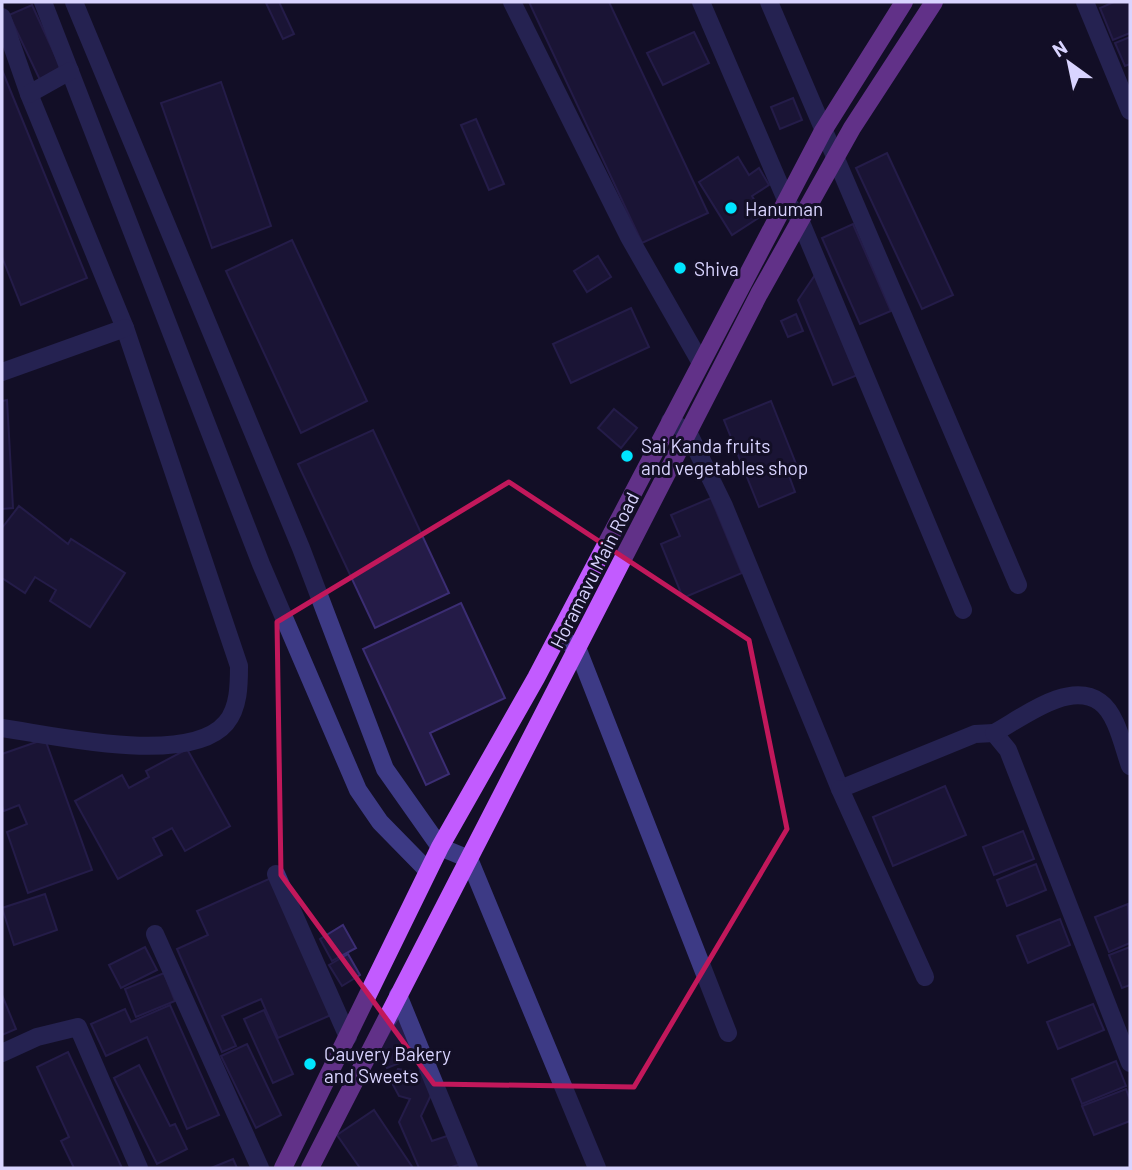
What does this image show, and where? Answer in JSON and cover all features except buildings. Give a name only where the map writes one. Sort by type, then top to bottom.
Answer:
[{"type":"main road","name":"Horamavu Main Road","points":[[283,1168],[427,870],[559,635],[823,131],[904,2]]},
{"type":"main road","name":"Horamavu Main Road","points":[[310,1168],[688,432],[800,220],[835,159],[934,2]]},
{"type":"street","points":[[43,2],[261,564],[358,790],[380,822],[427,870]]},
{"type":"street","points":[[74,2],[301,548],[385,769],[440,846],[469,859],[597,1168]]},
{"type":"street","points":[[512,2],[629,237],[701,363]]},
{"type":"street","points":[[701,2],[787,202],[800,220],[963,610]]},
{"type":"street","points":[[769,2],[1018,585]]},
{"type":"street","points":[[1085,2],[1130,111]]},
{"type":"street","points":[[2,17],[29,94],[125,328],[239,666],[240,692],[226,723],[198,740],[155,748],[2,728]]},
{"type":"street","points":[[29,94],[70,71]]},
{"type":"street","points":[[2,372],[125,328]]},
{"type":"street","points":[[670,421],[688,432],[724,506],[840,789],[925,977]]},
{"type":"street","points":[[559,635],[578,650],[728,1033]]},
{"type":"street","points":[[840,789],[975,734],[994,733],[1071,694],[1085,695],[1101,702],[1112,719],[1130,766]]},
{"type":"street","points":[[994,733],[1008,750],[1130,1062]]},
{"type":"street","points":[[276,874],[348,1037]]},
{"type":"street","points":[[155,934],[260,1168]]},
{"type":"street","points":[[398,995],[469,1168]]},
{"type":"street","points":[[2,1053],[37,1037],[78,1027],[139,1168]]},
{"type":"highlighted area","points":[[509,482],[749,640],[787,829],[634,1087],[434,1084],[281,875],[277,622]]},
{"type":"place","name":"Hanuman","points":[[731,208]]},
{"type":"place","name":"Shiva","points":[[680,268]]},
{"type":"place","name":"Sai Kanda fruits and vegetables shop","points":[[627,456]]},
{"type":"place","name":"Cauvery Bakery and Sweets","points":[[310,1064]]}]
